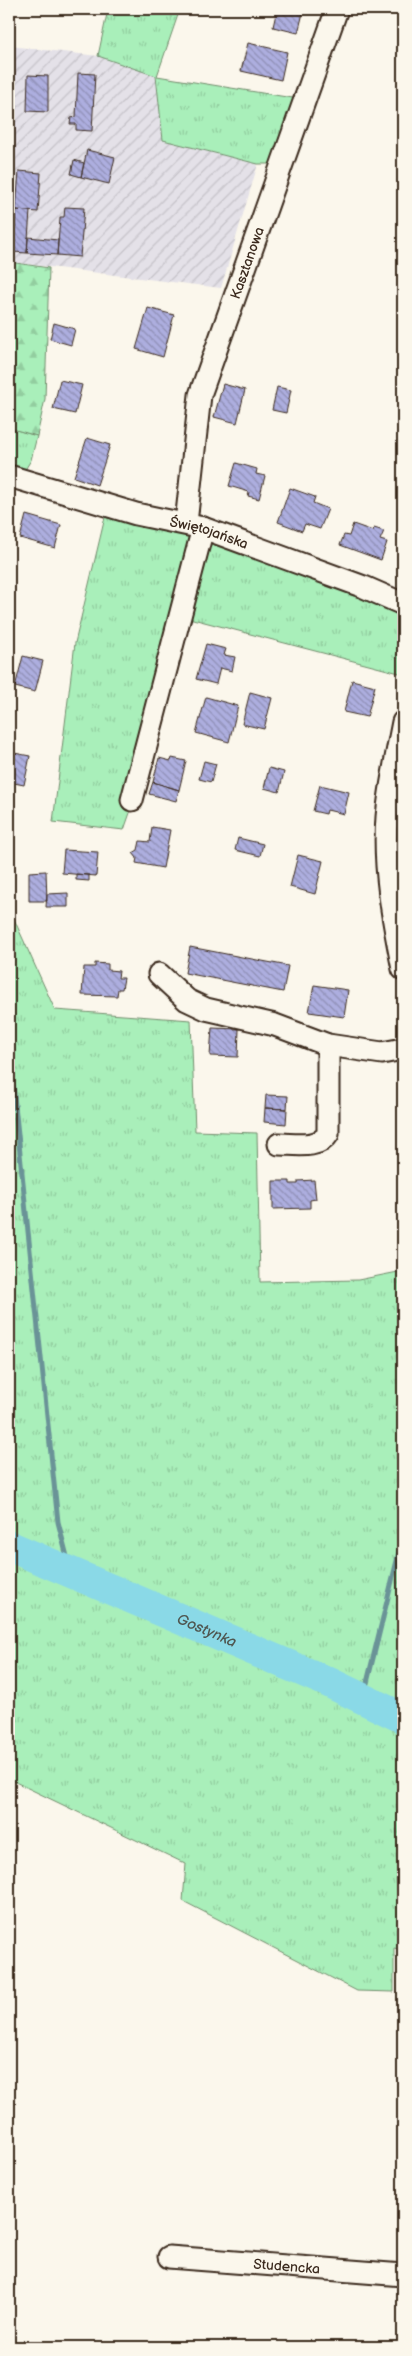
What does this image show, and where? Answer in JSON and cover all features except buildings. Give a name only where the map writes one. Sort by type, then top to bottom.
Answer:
[{"type":"street","name":"Kasztanowa","points":[[132,800],[195,526],[200,395],[337,9]]},
{"type":"street","name":"Świętojańska","points":[[9,476],[136,514],[195,526],[364,587],[403,604]]},
{"type":"street","points":[[403,722],[387,817],[387,850],[394,926],[403,969]]},
{"type":"street","points":[[160,974],[187,1000],[206,1009],[275,1025],[328,1045],[382,1053],[403,1049]]},
{"type":"street","points":[[279,1144],[316,1144],[324,1140],[328,1134],[328,1045]]},
{"type":"street","name":"Studencka","points":[[169,2257],[403,2275]]},
{"type":"shaded area","points":[[9,46],[98,56],[156,76],[163,140],[258,164],[221,288],[9,262]]},
{"type":"green space","points":[[108,9],[180,9],[157,76],[299,99],[273,164],[258,164],[163,140],[156,76],[98,56]]},
{"type":"green space","points":[[9,262],[49,268],[45,399],[37,436],[9,428]]},
{"type":"green space","points":[[9,428],[37,436],[31,460],[23,473],[9,469]]},
{"type":"green space","points":[[106,513],[212,540],[389,606],[403,621],[403,674],[189,618],[139,787],[124,830],[53,822],[75,643]]},
{"type":"green space","points":[[403,761],[403,924],[394,870],[395,799]]},
{"type":"green space","points":[[9,908],[55,1010],[191,1020],[195,1131],[257,1133],[260,1282],[358,1280],[403,1271],[403,1950],[394,1948],[394,1992],[357,1991],[183,1901],[186,1864],[9,1779]]},
{"type":"waterway","points":[[9,1069],[12,1082]]},
{"type":"waterway","points":[[13,1086],[58,1522],[71,1572]]},
{"type":"waterway","points":[[363,1699],[403,1536]]},
{"type":"waterway","name":"Gostynka","points":[[9,1546],[328,1682],[403,1718]]}]
